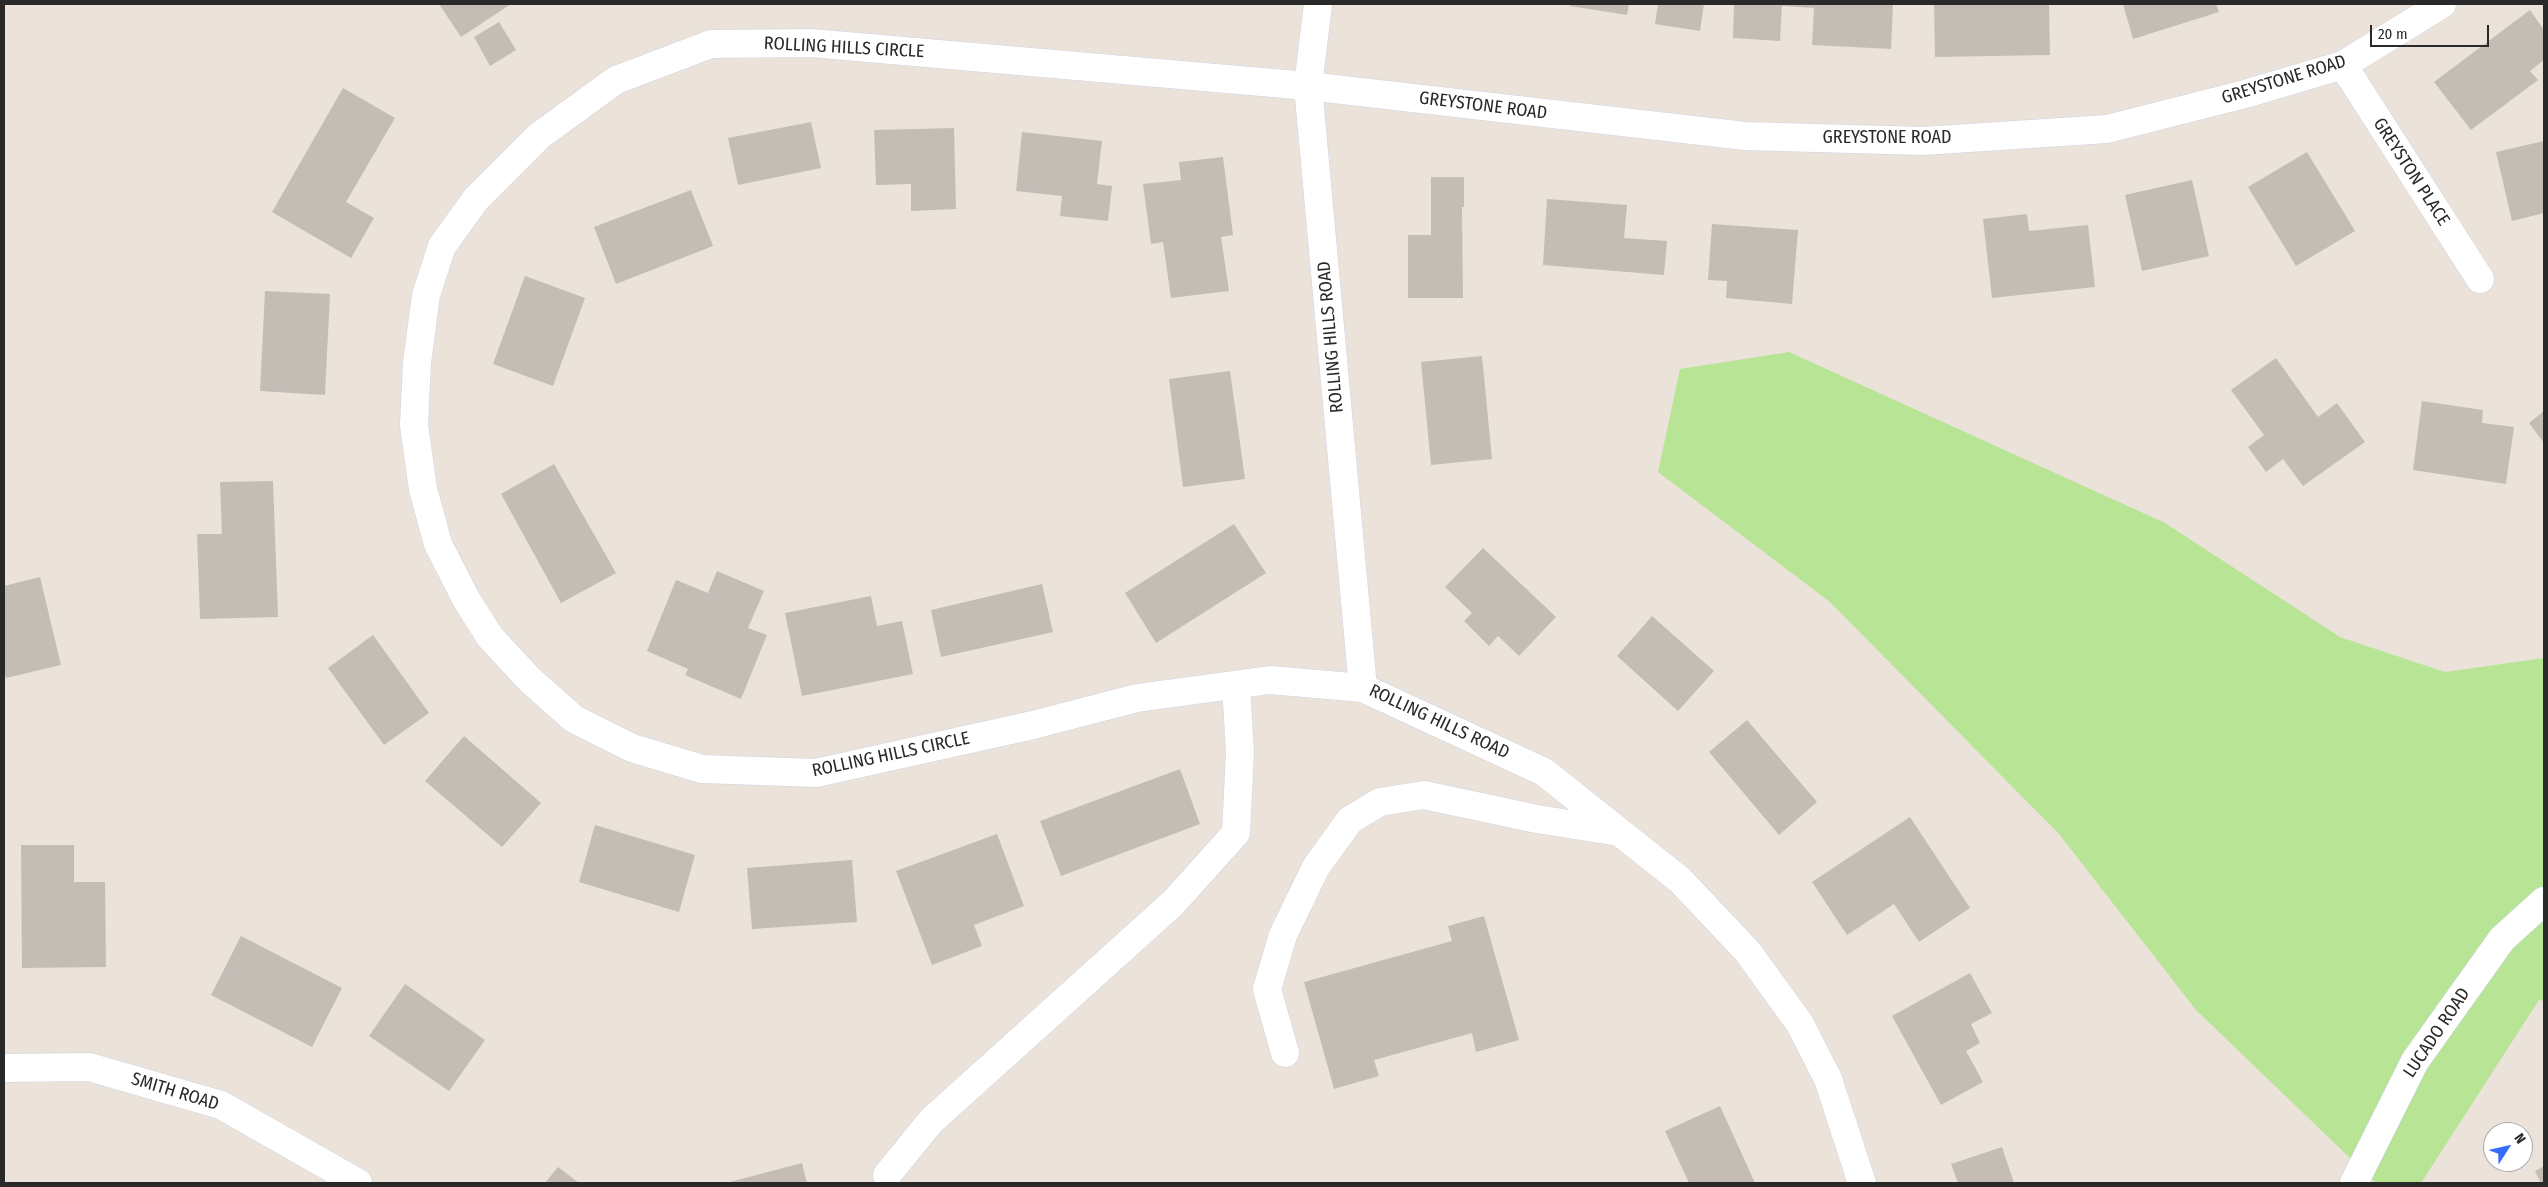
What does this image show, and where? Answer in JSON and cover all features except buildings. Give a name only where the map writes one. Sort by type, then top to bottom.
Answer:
[{"type":"street","name":"ROLLING HILLS ROAD","points":[[1318,4],[1308,86],[1363,688],[1544,772],[1680,880],[1748,952],[1800,1024],[1828,1079],[1862,1183]]},
{"type":"street","name":"GREYSTONE ROAD","points":[[1308,86],[1745,136],[1923,142],[2107,129],[2245,94],[2342,65],[2442,4]]},
{"type":"street","name":"ROLLING HILLS CIRCLE","points":[[1308,86],[811,43],[711,44],[616,80],[539,136],[476,199],[442,246],[426,295],[417,364],[414,425],[423,489],[438,544],[466,600],[490,637],[530,680],[574,719],[632,748],[702,769],[816,773],[1033,725],[1137,698],[1270,680],[1363,688]]},
{"type":"street","name":"GREYSTON PLACE","points":[[2342,65],[2480,279]]},
{"type":"street","points":[[887,1176],[931,1121],[1172,902],[1236,833],[1240,752],[1236,685]]},
{"type":"street","points":[[1284,1053],[1267,989],[1283,935],[1316,867],[1350,820],[1380,802],[1424,795],[1537,819],[1621,833]]},
{"type":"street","name":"LUCADO ROAD","points":[[2354,1183],[2415,1061],[2502,939],[2544,901]]},
{"type":"street","name":"SMITH ROAD","points":[[4,1068],[89,1067],[221,1104],[358,1183]]},
{"type":"green space","points":[[1789,352],[2165,523],[2340,637],[2445,672],[2544,658],[2544,1001],[2539,1000],[2421,1183],[2376,1183],[2196,1010],[2059,834],[1830,602],[1658,472],[1680,369]]}]
